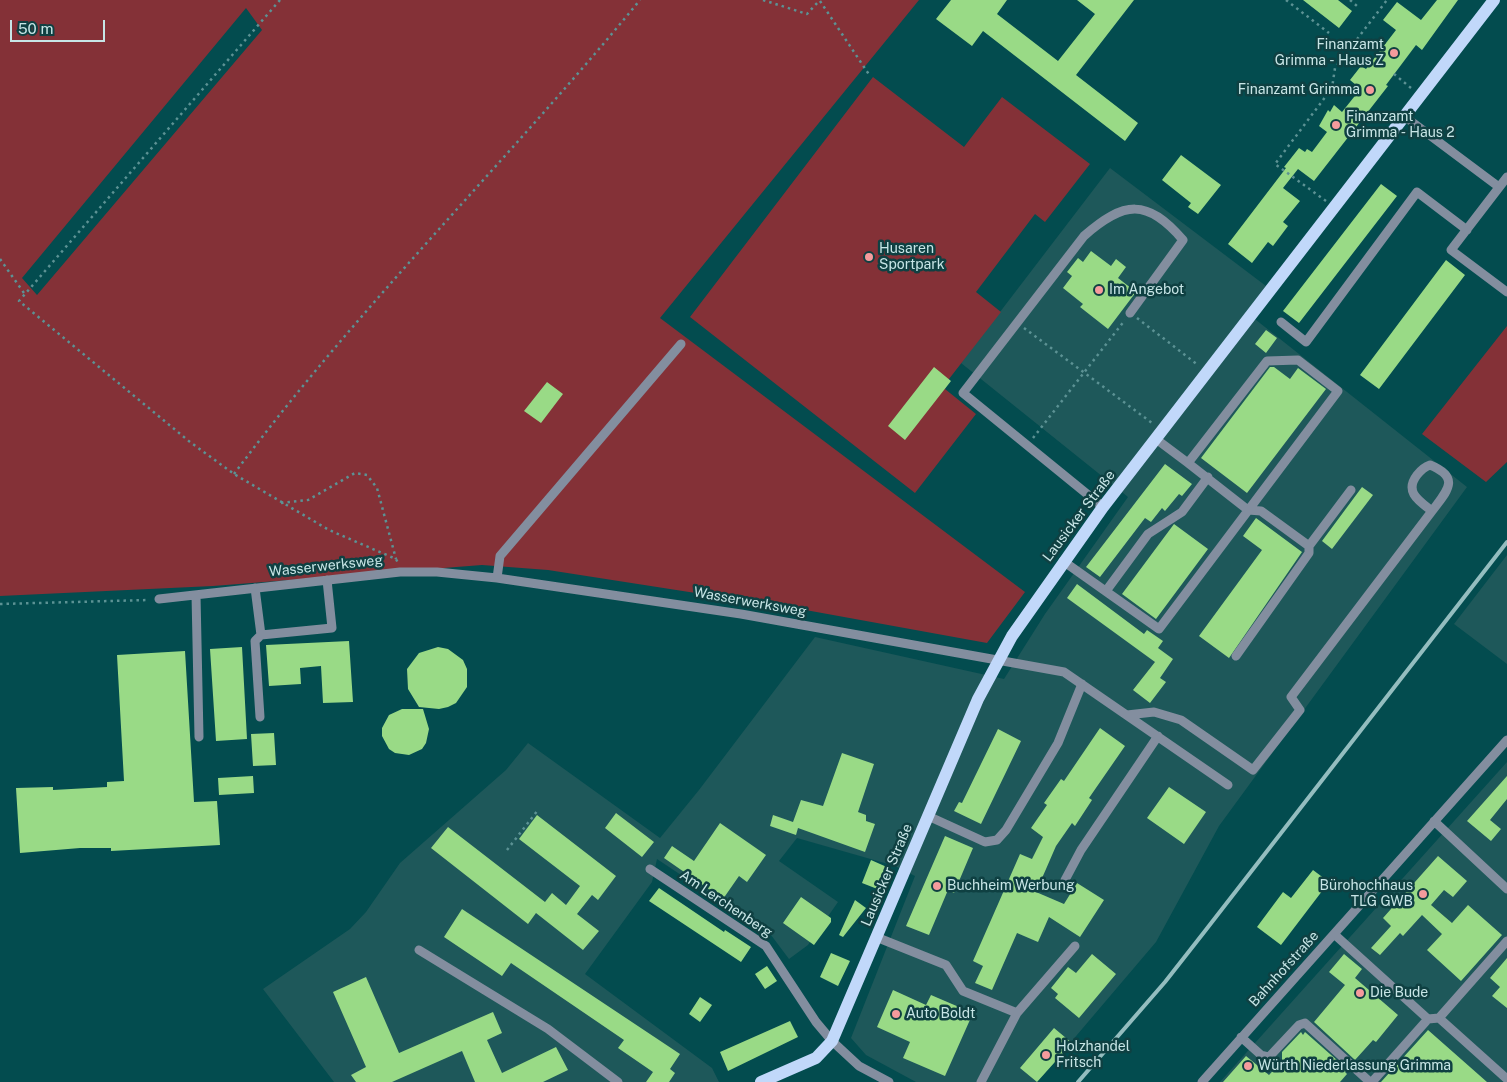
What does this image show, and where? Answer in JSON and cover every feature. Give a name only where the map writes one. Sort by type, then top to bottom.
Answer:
[{"type":"main road","name":"Lausicker Straße","points":[[761,1082],[816,1058],[832,1041],[978,699],[1028,611],[1103,507],[1494,0]]},
{"type":"street","points":[[1404,116],[1499,188]]},
{"type":"street","points":[[1507,177],[1451,250],[1507,292]]},
{"type":"street","points":[[1281,322],[1306,342],[1417,192],[1466,230]]},
{"type":"street","points":[[1103,507],[963,393],[1084,236],[1105,218],[1130,208],[1149,211],[1174,230],[1183,240],[1130,313]]},
{"type":"street","points":[[497,578],[500,556],[681,344]]},
{"type":"street","points":[[1063,561],[1158,629],[1338,391],[1298,360],[1267,361],[1188,463]]},
{"type":"street","points":[[1159,435],[1188,463],[1248,510],[1260,511],[1308,546]]},
{"type":"street","points":[[1127,715],[1154,712],[1181,720],[1253,770],[1300,710],[1291,697],[1432,512],[1449,488],[1450,482],[1447,476],[1430,465],[1424,467],[1414,480],[1412,489],[1414,497],[1432,512]]},
{"type":"street","points":[[1106,591],[1148,534],[1182,512],[1208,477]]},
{"type":"street","points":[[1236,656],[1309,553],[1308,546],[1350,490]]},
{"type":"street","name":"Wasserwerksweg","points":[[159,599],[400,572],[437,572],[497,578],[741,614],[1064,672],[1228,785]]},
{"type":"street","points":[[260,717],[255,641],[261,635],[332,628],[327,580]]},
{"type":"street","points":[[255,588],[261,635]]},
{"type":"street","points":[[196,595],[199,737]]},
{"type":"street","points":[[928,816],[985,842],[997,840],[1006,830],[1058,743],[1082,684]]},
{"type":"street","points":[[1065,880],[1081,850],[1158,736]]},
{"type":"street","name":"Bahnhofstraße","points":[[1203,1082],[1507,740]]},
{"type":"street","points":[[1434,821],[1507,889]]},
{"type":"street","name":"Am Lerchenberg","points":[[650,869],[766,946],[816,1022],[832,1041],[859,1066],[889,1082]]},
{"type":"street","points":[[1334,934],[1428,1019]]},
{"type":"street","points":[[876,937],[946,966],[964,991],[1017,1013]]},
{"type":"street","points":[[1241,1037],[1260,1055],[1270,1057],[1299,1025],[1305,1023],[1371,1082],[1428,1019],[1439,1018],[1507,941]]},
{"type":"street","points":[[981,1082],[1017,1013],[1075,946]]},
{"type":"street","points":[[419,950],[548,1029],[618,1082]]},
{"type":"street","points":[[1439,1018],[1507,1079]]},
{"type":"path","points":[[280,0],[19,301],[190,442],[234,474],[328,530],[396,559]]},
{"type":"path","points":[[234,474],[264,433],[374,303],[528,131],[640,0]]},
{"type":"path","points":[[763,0],[807,14],[820,0],[870,76]]},
{"type":"path","points":[[1286,0],[1329,33]]},
{"type":"path","points":[[1350,0],[1357,6]]},
{"type":"path","points":[[1335,207],[1275,164],[1332,88],[1335,68],[1387,0]]},
{"type":"path","points":[[1394,74],[1400,79]]},
{"type":"path","points":[[0,259],[24,293]]},
{"type":"path","points":[[1027,445],[1130,313],[1207,372]]},
{"type":"path","points":[[1017,323],[1084,372],[1159,435]]},
{"type":"path","points":[[280,503],[308,500],[354,473],[367,475],[377,488],[400,572]]},
{"type":"path","points":[[0,604],[159,599]]},
{"type":"path","points":[[508,850],[538,810]]},
{"type":"shaded area","points":[[0,0],[919,0],[660,318],[1025,592],[987,643],[811,611],[548,570],[482,565],[213,586],[0,596]],"holes":[[[246,8],[262,30],[37,295],[22,278]]]},
{"type":"shaded area","name":"Husaren Sportpark","points":[[873,77],[964,147],[1002,97],[1090,164],[1045,222],[1035,214],[976,292],[1001,312],[949,379],[945,389],[976,414],[915,493],[690,317]]},
{"type":"shaded area","points":[[1110,168],[1266,286],[1246,312],[1467,487],[1219,826],[1156,942],[1037,1082],[916,1082],[866,1055],[851,1038],[915,876],[895,866],[797,838],[779,861],[838,902],[808,945],[789,959],[771,935],[657,859],[652,882],[585,974],[712,1068],[719,1082],[334,1082],[263,989],[350,929],[366,912],[400,863],[506,770],[528,743],[660,838],[699,790],[815,637],[1004,679],[1045,614],[1128,497],[961,363]]},
{"type":"shaded area","points":[[1507,326],[1507,462],[1486,482],[1422,434]]},
{"type":"shaded area","points":[[1507,555],[1507,664],[1454,624]]},
{"type":"shaded area","points":[[1507,762],[1507,1082],[1220,1082]]},
{"type":"building","points":[[951,0],[1007,0],[997,14],[1058,61],[1095,14],[1077,0],[1134,0],[1076,75],[1138,123],[1125,141],[983,31],[972,46],[936,19]]},
{"type":"building","points":[[1303,0],[1338,0],[1352,11],[1339,28]]},
{"type":"building","name":"Finanzamt Grimma","points":[[1437,0],[1458,0],[1422,50],[1416,45],[1386,85],[1388,86],[1314,181],[1298,169],[1283,188],[1300,201],[1283,222],[1288,226],[1273,246],[1268,242],[1252,263],[1228,244],[1299,148],[1305,152],[1307,149],[1312,152],[1327,132],[1319,126],[1328,110],[1330,112],[1334,105],[1342,112],[1358,92],[1353,88],[1356,85],[1350,80],[1361,66],[1366,69],[1396,30],[1383,20],[1397,2],[1421,20]]},
{"type":"building","points":[[1181,155],[1221,185],[1198,214],[1188,207],[1191,203],[1162,180]]},
{"type":"building","points":[[1381,184],[1397,196],[1299,323],[1283,311]]},
{"type":"building","name":"Im Angebot","points":[[1091,251],[1111,266],[1116,259],[1126,267],[1118,278],[1136,292],[1108,329],[1080,307],[1083,304],[1063,288],[1072,276],[1067,272],[1078,258],[1083,262]]},
{"type":"building","points":[[1446,260],[1465,275],[1379,389],[1360,375]]},
{"type":"building","points":[[1266,330],[1277,338],[1266,353],[1255,344]]},
{"type":"building","points":[[934,367],[951,381],[905,440],[888,426]]},
{"type":"building","points":[[1270,367],[1274,367],[1290,379],[1298,368],[1326,389],[1247,493],[1201,458]]},
{"type":"building","points":[[547,382],[563,394],[541,423],[524,411]]},
{"type":"building","points":[[1165,464],[1192,484],[1182,496],[1179,494],[1165,511],[1162,508],[1151,522],[1145,518],[1100,577],[1086,567]]},
{"type":"building","points":[[1362,487],[1373,495],[1332,549],[1322,541]]},
{"type":"building","points":[[1256,518],[1302,552],[1229,658],[1199,636],[1262,550],[1243,536]]},
{"type":"building","points":[[1174,524],[1208,549],[1156,619],[1122,594]]},
{"type":"building","points":[[1077,584],[1144,634],[1147,630],[1163,641],[1158,648],[1173,659],[1160,678],[1166,682],[1150,703],[1133,690],[1155,662],[1067,598]]},
{"type":"building","points":[[349,641],[353,702],[323,703],[321,666],[300,668],[301,684],[269,686],[266,645]]},
{"type":"building","points":[[242,647],[247,739],[216,741],[210,649]]},
{"type":"building","points":[[438,647],[448,649],[463,660],[467,669],[467,687],[456,703],[448,707],[439,709],[419,707],[408,689],[407,669],[419,653]]},
{"type":"building","points":[[185,651],[194,802],[217,801],[220,845],[111,851],[111,848],[80,848],[20,853],[16,788],[53,787],[53,790],[107,787],[107,782],[124,781],[117,655]]},
{"type":"building","points":[[402,709],[423,709],[429,729],[426,743],[422,749],[409,755],[395,753],[389,749],[382,736],[382,728],[389,715]]},
{"type":"building","points":[[1100,728],[1125,746],[1089,798],[1092,800],[1075,826],[1072,823],[1056,846],[1036,892],[1064,904],[1077,883],[1104,900],[1080,937],[1049,917],[1038,942],[1017,933],[992,990],[975,983],[983,966],[973,961],[1020,854],[1032,859],[1043,837],[1031,828],[1047,805],[1044,803],[1061,779],[1064,781]]},
{"type":"building","points":[[998,729],[1021,741],[981,824],[954,811],[959,802],[962,803]]},
{"type":"building","points":[[274,733],[276,765],[253,766],[251,734]]},
{"type":"building","points":[[842,753],[874,764],[858,812],[866,815],[866,821],[875,824],[865,852],[798,828],[796,835],[770,826],[773,815],[793,822],[801,800],[823,806]]},
{"type":"building","points":[[253,776],[254,793],[219,795],[218,778]]},
{"type":"building","points":[[1507,776],[1507,799],[1490,820],[1501,829],[1491,841],[1467,821]]},
{"type":"building","points":[[1169,787],[1206,812],[1184,844],[1147,818]]},
{"type":"building","points":[[616,813],[654,842],[642,857],[605,828]]},
{"type":"building","points":[[537,815],[616,876],[598,900],[592,895],[577,914],[599,931],[583,950],[536,913],[528,924],[431,848],[448,827],[545,902],[552,893],[566,905],[580,886],[519,839]]},
{"type":"building","points":[[720,823],[766,855],[747,882],[739,876],[723,899],[664,858],[672,846],[694,861]]},
{"type":"building","name":"Buchheim Werbung","points":[[945,836],[973,848],[954,893],[948,890],[929,935],[906,926]]},
{"type":"building","points":[[1438,856],[1467,881],[1453,897],[1444,890],[1431,905],[1452,923],[1468,905],[1502,935],[1461,981],[1427,950],[1442,934],[1422,915],[1403,936],[1400,933],[1380,955],[1371,948],[1391,926],[1383,918]]},
{"type":"building","points":[[871,860],[889,868],[880,890],[862,883]]},
{"type":"building","points":[[1313,870],[1329,882],[1281,945],[1257,927],[1283,892],[1291,898]]},
{"type":"building","points":[[659,888],[724,932],[725,930],[751,947],[741,962],[649,901]]},
{"type":"building","points":[[801,897],[831,918],[831,922],[814,945],[783,923]]},
{"type":"building","points":[[855,900],[866,908],[843,937],[839,935]]},
{"type":"building","points":[[462,909],[680,1054],[670,1069],[675,1073],[669,1082],[646,1082],[653,1072],[618,1048],[624,1040],[511,963],[502,976],[444,937]]},
{"type":"building","points":[[831,953],[850,961],[838,986],[820,977]]},
{"type":"building","points":[[1092,954],[1116,974],[1079,1018],[1055,998],[1058,994],[1051,988],[1068,967],[1076,973]]},
{"type":"building","points":[[1344,954],[1362,969],[1355,978],[1398,1015],[1376,1042],[1373,1040],[1355,1060],[1314,1022],[1345,985],[1329,972]]},
{"type":"building","points":[[1507,958],[1507,1008],[1492,996],[1500,987],[1490,978]]},
{"type":"building","points":[[767,966],[777,981],[765,989],[755,974]]},
{"type":"building","points":[[366,977],[399,1053],[493,1012],[502,1033],[487,1040],[502,1073],[556,1047],[568,1070],[543,1082],[475,1082],[462,1051],[392,1082],[356,1082],[351,1075],[366,1067],[333,992]]},
{"type":"building","points":[[893,990],[926,1005],[931,995],[973,1013],[945,1076],[903,1058],[910,1042],[877,1027]]},
{"type":"building","points":[[700,997],[712,1005],[700,1022],[689,1014]]},
{"type":"building","points":[[790,1021],[798,1037],[728,1071],[720,1052]]},
{"type":"building","name":"Holzhandel Fritsch","points":[[1054,1028],[1072,1043],[1037,1082],[1020,1068]]},
{"type":"building","points":[[1428,1030],[1487,1082],[1381,1082]]},
{"type":"building","points":[[1301,1032],[1303,1035],[1305,1032],[1347,1069],[1345,1072],[1347,1074],[1340,1082],[1223,1082],[1246,1056],[1269,1075],[1282,1061],[1282,1052]]},
{"type":"railway","points":[[1078,1082],[1165,982],[1507,542]]},
{"type":"place","name":"Finanzamt Grimma - Haus Z","points":[[1394,53]]},
{"type":"place","name":"Finanzamt Grimma","points":[[1370,90]]},
{"type":"place","name":"Finanzamt Grimma - Haus 2","points":[[1336,125]]},
{"type":"place","name":"Husaren Sportpark","points":[[869,257]]},
{"type":"place","name":"Im Angebot","points":[[1099,290]]},
{"type":"place","name":"Buchheim Werbung","points":[[937,886]]},
{"type":"place","name":"Bürohochhaus TLG GWB","points":[[1423,894]]},
{"type":"place","name":"Die Bude","points":[[1360,993]]},
{"type":"place","name":"Auto Boldt","points":[[896,1014]]},
{"type":"place","name":"Holzhandel Fritsch","points":[[1046,1055]]},
{"type":"place","name":"Würth Niederlassung Grimma","points":[[1248,1066]]}]
